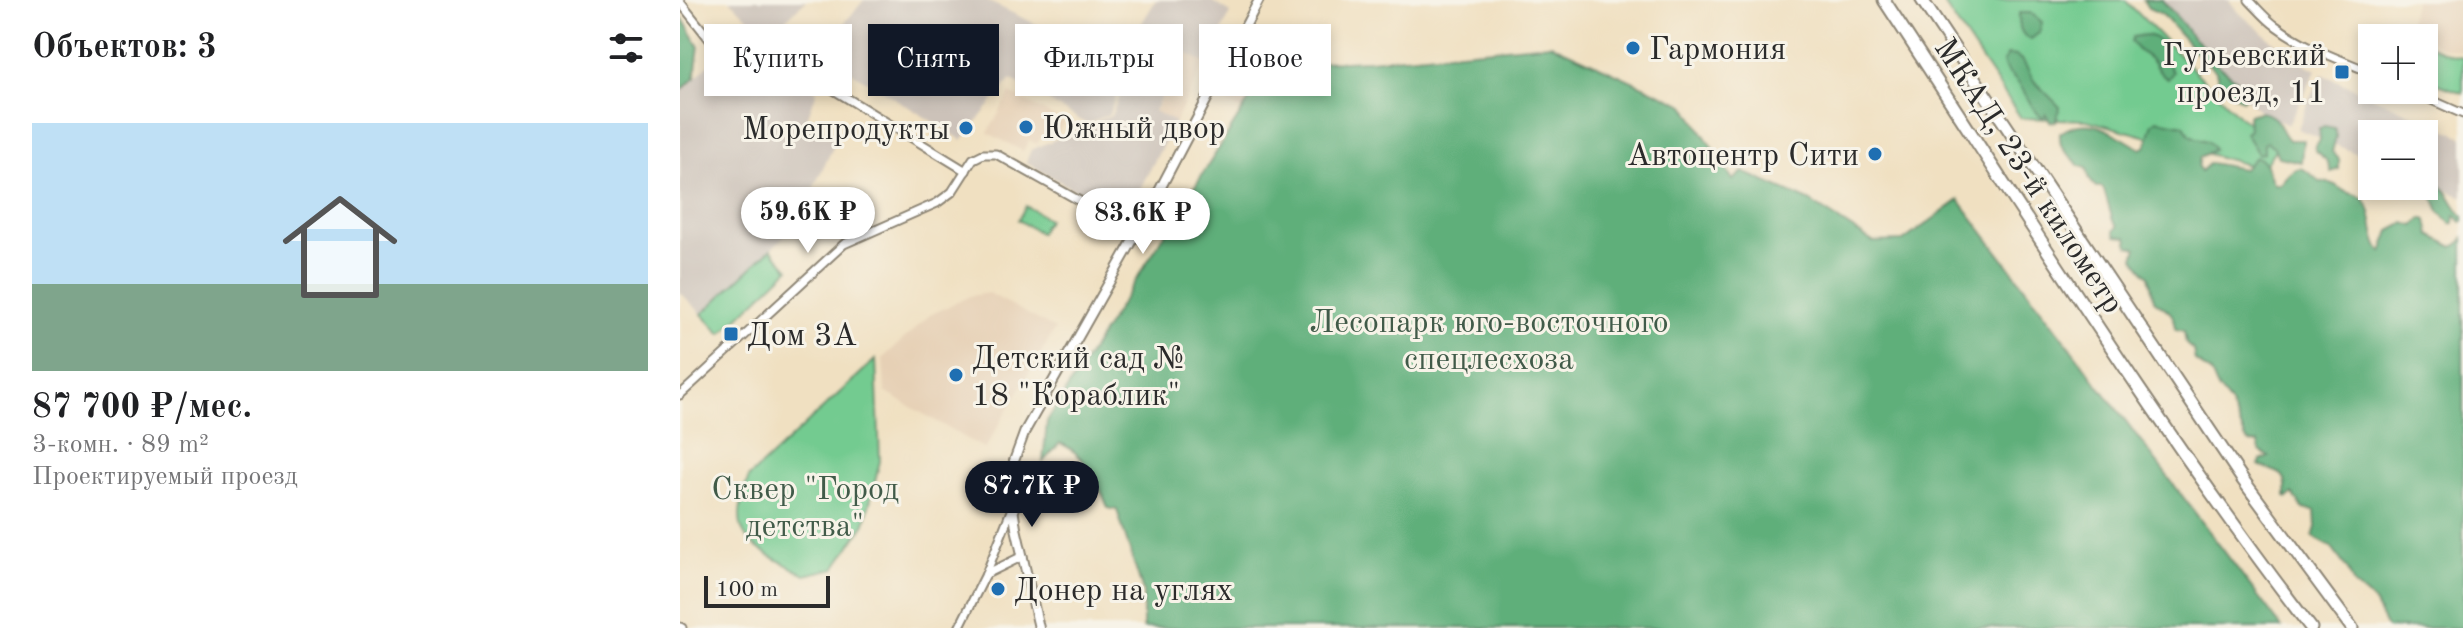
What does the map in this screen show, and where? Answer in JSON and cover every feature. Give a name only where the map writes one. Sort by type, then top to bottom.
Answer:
[{"type":"highway","name":"МКАД, 23-й километр","points":[[1884,0],[2216,499],[2311,628]]},
{"type":"highway","name":"МКАД, 23-й километр","points":[[1922,0],[2243,480],[2352,628]]},
{"type":"street","points":[[1039,628],[1012,508],[1010,487],[1014,461],[1025,431],[1137,233],[1259,0]]},
{"type":"street","points":[[2249,0],[2274,25],[2290,35],[2358,67]]},
{"type":"street","points":[[680,2],[722,55],[752,63],[780,57],[966,171]]},
{"type":"street","points":[[2438,103],[2463,114]]},
{"type":"street","points":[[680,395],[844,244],[937,203],[952,192],[973,159],[983,154],[996,154],[1137,233]]},
{"type":"street","points":[[959,628],[986,574],[1012,508]]},
{"type":"street","points":[[986,574],[1023,556]]},
{"type":"shaded area","points":[[730,0],[806,0],[781,24],[754,24]]},
{"type":"shaded area","points":[[864,0],[985,0],[1036,24],[1015,24],[1015,81],[1011,79],[999,94],[999,24],[868,24],[868,82],[852,72],[852,24],[844,24]]},
{"type":"shaded area","points":[[1156,0],[1210,0],[1231,13],[1225,24],[1199,24],[1199,60],[1183,54],[1183,24],[1141,24]]},
{"type":"shaded area","points":[[2149,0],[2229,0],[2238,12],[2291,56],[2316,70],[2288,125],[2259,111]]},
{"type":"shaded area","points":[[2415,0],[2463,0],[2463,52],[2438,45],[2438,24],[2408,24]]},
{"type":"shaded area","points":[[1185,52],[1199,60],[1199,75],[1175,122],[1154,112],[1162,96],[1183,96]]},
{"type":"shaded area","points":[[704,69],[704,96],[815,96],[806,122],[839,135],[795,226],[702,314],[680,292],[680,92]]},
{"type":"shaded area","points":[[2322,74],[2358,90],[2358,104],[2389,104],[2425,120],[2358,120],[2358,154],[2298,129]]},
{"type":"shaded area","name":"Южный двор","points":[[1010,93],[1064,122],[1056,136],[1051,134],[1048,139],[1042,136],[1037,144],[1029,140],[1023,151],[988,133]]},
{"type":"shaded area","points":[[891,96],[997,96],[962,140]]},
{"type":"shaded area","points":[[1040,96],[1115,96],[1109,114],[1087,124]]},
{"type":"shaded area","points":[[1120,96],[1162,96],[1154,111],[1175,122],[1124,219],[1026,162],[1031,150],[1111,115]]},
{"type":"shaded area","points":[[1223,96],[1272,96],[1248,114],[1221,99]]},
{"type":"shaded area","points":[[2438,126],[2463,137],[2463,197],[2438,187]]},
{"type":"shaded area","name":"Детский сад № 18 \"Кораблик\"","points":[[989,293],[1055,329],[985,449],[885,392],[883,358],[930,315],[970,296]]},
{"type":"green space","points":[[1941,0],[2125,0],[2239,116],[2280,142],[2262,169],[2087,120],[2021,118]]},
{"type":"green space","points":[[2143,0],[2162,0],[2217,64],[2241,83],[2246,91],[2245,97],[2242,100],[2224,88],[2216,71],[2162,14],[2148,8]]},
{"type":"green space","points":[[2019,13],[2031,13],[2042,22],[2039,33],[2031,39],[2022,32]]},
{"type":"green space","points":[[680,14],[699,46],[695,77],[680,92]]},
{"type":"green space","points":[[2145,35],[2161,44],[2173,72],[2168,79],[2131,41],[2133,37]]},
{"type":"green space","name":"Лесопарк юго-восточного спецлесхоза","points":[[1551,44],[1685,105],[1733,180],[1743,172],[1809,201],[1873,242],[1903,241],[1959,200],[2282,628],[1143,628],[1143,592],[1117,510],[1108,508],[1090,470],[1069,448],[1060,443],[1043,462],[1047,421],[1252,96],[1331,96],[1331,62]]},
{"type":"green space","points":[[2438,49],[2463,57],[2463,93],[2438,84]]},
{"type":"green space","points":[[2008,55],[2023,61],[2034,81],[2060,107],[2056,121],[2050,122],[2046,114],[2043,118],[2035,110],[2019,84],[2005,69],[2003,62]]},
{"type":"green space","points":[[2259,112],[2275,119],[2289,140],[2303,140],[2301,162],[2278,157],[2274,147],[2267,142],[2264,153],[2258,154],[2245,133],[2249,130],[2248,115]]},
{"type":"green space","points":[[2157,120],[2184,125],[2191,135],[2210,143],[2214,150],[2200,157],[2198,167],[2201,171],[2210,163],[2243,169],[2255,157],[2265,164],[2274,184],[2280,184],[2299,168],[2320,182],[2330,183],[2358,196],[2358,200],[2364,200],[2369,208],[2382,252],[2390,231],[2405,223],[2414,226],[2422,218],[2427,220],[2430,235],[2453,247],[2463,238],[2463,628],[2387,628],[2373,601],[2354,585],[2348,570],[2331,547],[2313,537],[2315,511],[2303,509],[2293,494],[2286,497],[2283,477],[2259,465],[2261,460],[2269,457],[2260,451],[2258,443],[2250,443],[2246,439],[2230,403],[2217,387],[2211,373],[2195,361],[2193,350],[2186,344],[2184,331],[2176,329],[2172,315],[2154,300],[2149,276],[2134,258],[2137,248],[2129,246],[2127,237],[2116,236],[2114,231],[2117,226],[2104,190],[2096,187],[2090,180],[2087,168],[2079,166],[2061,145],[2060,133],[2071,127],[2092,125],[2141,149],[2146,146],[2153,123]]},
{"type":"green space","points":[[2324,126],[2335,128],[2332,152],[2339,159],[2339,169],[2331,172],[2327,161],[2315,150],[2320,140],[2319,129]]},
{"type":"green space","points":[[2438,184],[2447,192],[2463,216],[2463,221],[2455,215],[2451,224],[2434,200],[2438,200]]},
{"type":"green space","points":[[1026,206],[1048,219],[1040,233],[1018,220]]},
{"type":"green space","points":[[771,249],[789,269],[721,334],[702,314]]},
{"type":"green space","name":"Сквер \"Город детства\"","points":[[876,359],[880,461],[865,523],[835,568],[805,575],[758,548],[742,530],[742,499],[749,477]]},
{"type":"place","name":"Гармония","points":[[1633,48]]},
{"type":"place","name":"Гурьевский проезд, 11","points":[[2342,72]]},
{"type":"place","name":"Южный двор","points":[[1026,127]]},
{"type":"place","name":"Морепродукты","points":[[966,128]]},
{"type":"place","name":"Автоцентр Сити","points":[[1875,154]]},
{"type":"place","name":"Дом 3А","points":[[731,334]]},
{"type":"place","name":"Детский сад № 18 \"Кораблик\"","points":[[956,375]]},
{"type":"place","name":"Донер на углях","points":[[998,589]]}]
